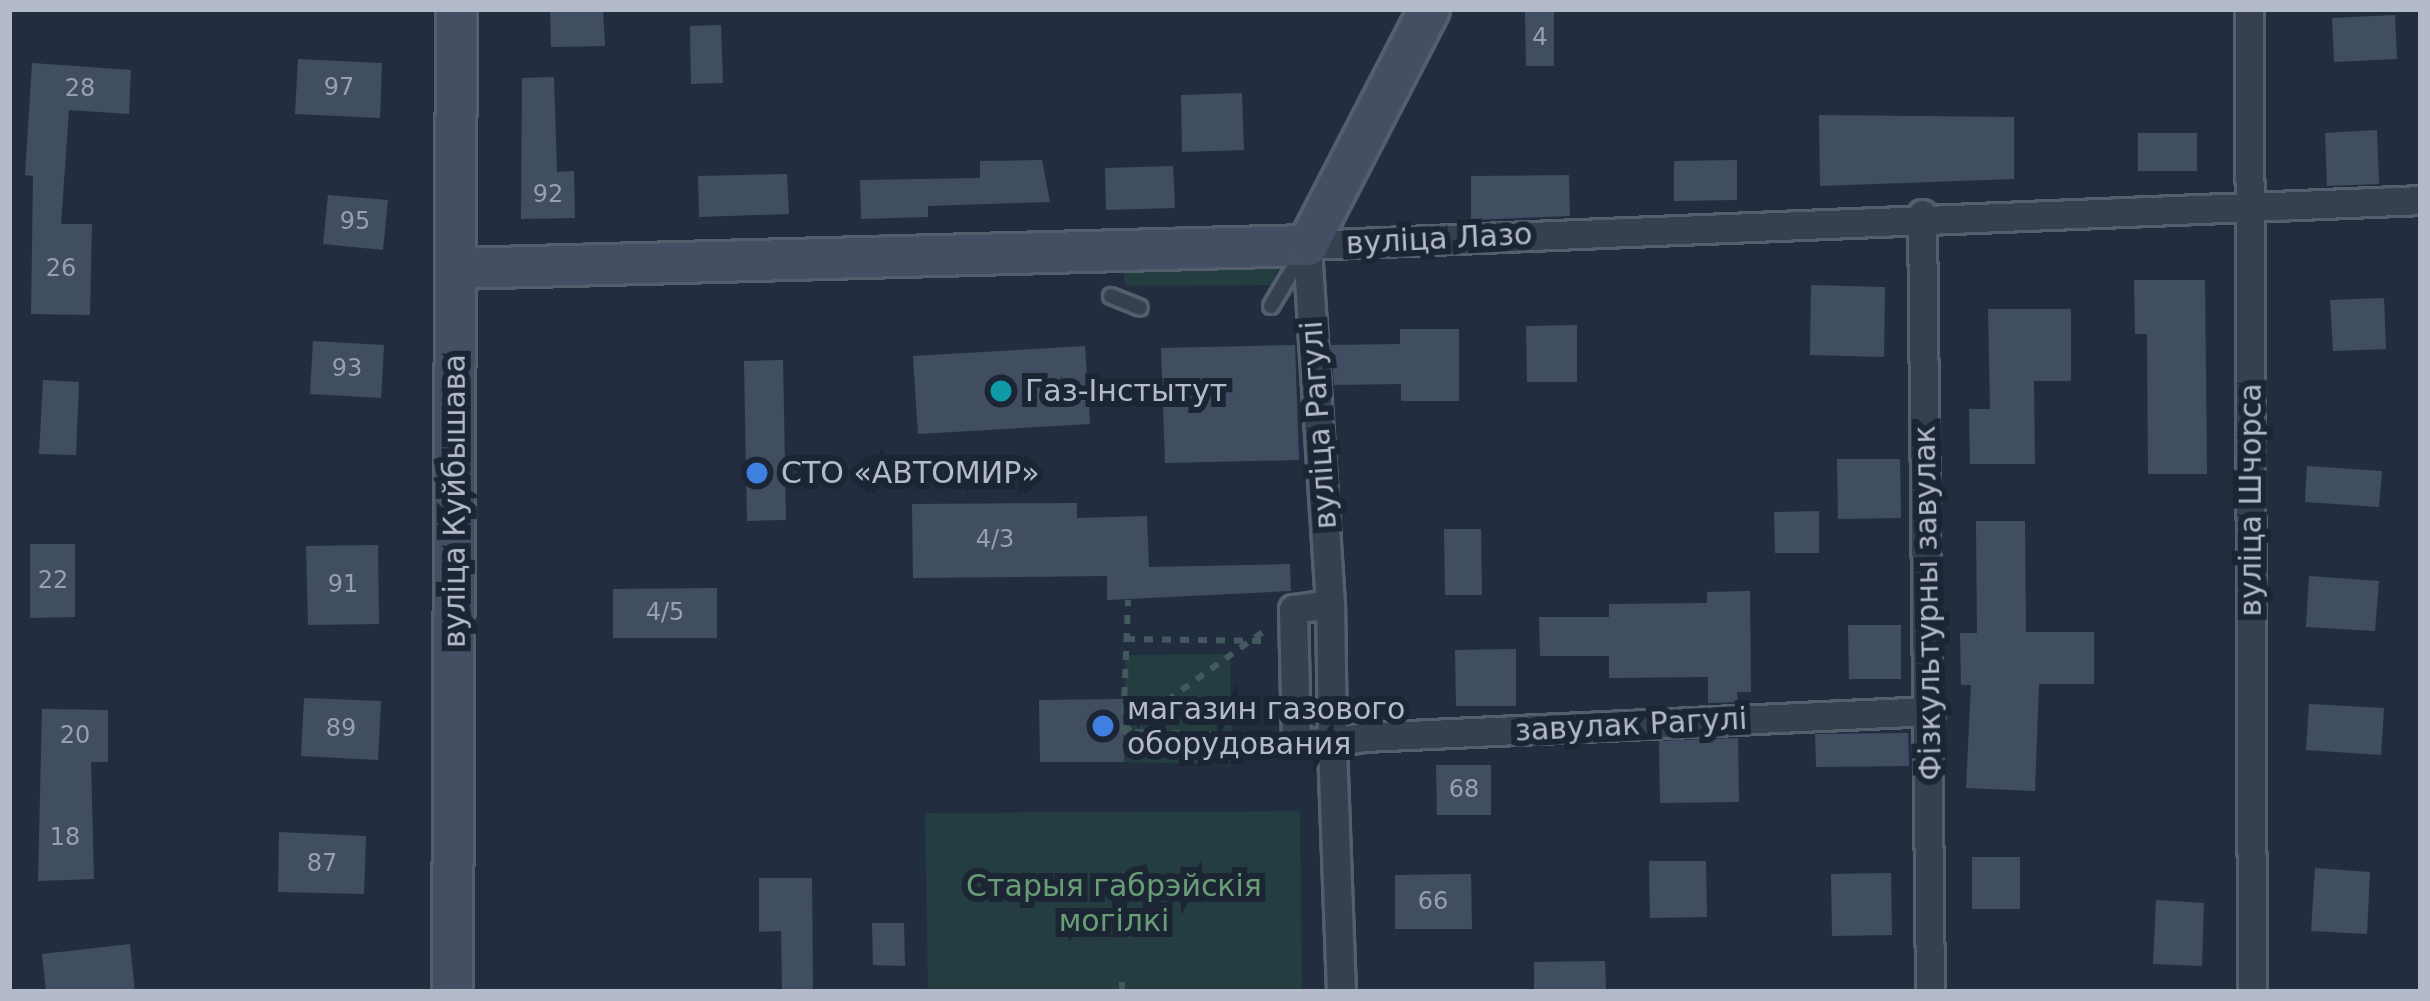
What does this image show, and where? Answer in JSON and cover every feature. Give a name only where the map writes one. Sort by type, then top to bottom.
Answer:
[{"type":"street","name":"вуліца Куйбышава","points":[[452,992],[455,9]]},
{"type":"street","points":[[1307,245],[1429,9]]},
{"type":"street","name":"вуліца Шчорса","points":[[2249,9],[2252,992]]},
{"type":"street","name":"вуліца Лазо","points":[[457,268],[1307,245],[1922,214],[2421,200]]},
{"type":"street","name":"Фізкультурны завулак","points":[[1922,214],[1930,992]]},
{"type":"street","name":"вуліца Рагулі","points":[[1307,245],[1330,604],[1340,992]]},
{"type":"street","points":[[1330,604],[1293,609],[1293,641],[1296,743],[1332,742]]},
{"type":"street","name":"завулак Рагулі","points":[[1332,742],[1930,711]]},
{"type":"lane","points":[[1270,306],[1307,245]]},
{"type":"lane","points":[[1111,296],[1140,308]]},
{"type":"path","points":[[1124,732],[1128,600]]},
{"type":"path","points":[[1124,732],[1293,609]]},
{"type":"path","points":[[1126,639],[1293,641]]},
{"type":"path","points":[[1124,732],[1252,735]]},
{"type":"path","points":[[1122,982],[1122,992]]},
{"type":"green space","points":[[1278,268],[1271,285],[1126,286],[1123,272]]},
{"type":"green space","points":[[1230,654],[1232,765],[1124,762],[1125,655]]},
{"type":"green space","name":"Старыя габрэйскія могілкі","points":[[1300,811],[1302,992],[928,992],[925,813]]},
{"type":"building","points":[[550,9],[603,9],[605,46],[551,47]]},
{"type":"building","points":[[1554,10],[1554,66],[1526,66],[1525,11]]},
{"type":"building","points":[[2395,15],[2397,59],[2334,62],[2332,18]]},
{"type":"building","points":[[721,25],[723,83],[691,84],[690,26]]},
{"type":"building","points":[[298,59],[382,63],[380,118],[295,114]]},
{"type":"building","points":[[32,63],[131,70],[129,114],[69,110],[61,224],[92,224],[90,315],[31,314],[33,176],[25,175]]},
{"type":"building","points":[[554,77],[557,172],[574,171],[575,218],[521,219],[522,78]]},
{"type":"building","points":[[1242,93],[1244,150],[1182,152],[1181,95]]},
{"type":"building","points":[[1819,115],[2014,117],[2014,179],[1820,186]]},
{"type":"building","points":[[2377,130],[2379,184],[2327,186],[2325,133]]},
{"type":"building","points":[[2138,133],[2197,133],[2197,171],[2138,171]]},
{"type":"building","points":[[1042,160],[1050,202],[928,206],[928,217],[861,219],[860,180],[980,178],[980,161]]},
{"type":"building","points":[[1737,160],[1737,200],[1674,201],[1674,161]]},
{"type":"building","points":[[1173,166],[1175,208],[1106,210],[1105,168]]},
{"type":"building","points":[[787,174],[789,214],[699,217],[698,176]]},
{"type":"building","points":[[1569,175],[1570,216],[1471,220],[1471,176]]},
{"type":"building","points":[[328,195],[388,200],[383,250],[323,244]]},
{"type":"building","points":[[2134,280],[2205,280],[2207,474],[2148,474],[2147,334],[2135,334]]},
{"type":"building","points":[[1811,285],[1885,287],[1884,357],[1810,355]]},
{"type":"building","points":[[2384,298],[2386,349],[2333,351],[2330,300]]},
{"type":"building","points":[[1988,309],[2071,309],[2071,381],[2034,381],[2035,464],[1970,464],[1969,409],[1990,409]]},
{"type":"building","points":[[1577,325],[1577,382],[1527,382],[1526,326]]},
{"type":"building","points":[[1400,329],[1459,329],[1459,401],[1401,401],[1401,384],[1334,385],[1331,345],[1400,344]]},
{"type":"building","points":[[313,341],[384,345],[381,398],[310,394]]},
{"type":"building","points":[[1295,345],[1299,460],[1165,463],[1161,348]]},
{"type":"building","name":"Газ-Інстытут","points":[[1085,346],[1090,424],[918,434],[913,356]]},
{"type":"building","points":[[783,360],[786,520],[747,521],[744,361]]},
{"type":"building","points":[[43,380],[79,382],[76,455],[39,454]]},
{"type":"building","points":[[1837,459],[1900,459],[1901,518],[1838,519]]},
{"type":"building","points":[[2307,466],[2382,471],[2379,507],[2305,502]]},
{"type":"building","points":[[1077,503],[1077,518],[1147,516],[1149,567],[1290,564],[1291,591],[1107,600],[1107,576],[913,578],[912,504]]},
{"type":"building","points":[[1819,511],[1819,553],[1775,553],[1774,512]]},
{"type":"building","points":[[1976,521],[2025,521],[2026,632],[2094,632],[2094,684],[2039,684],[2035,791],[1966,788],[1971,685],[1961,685],[1960,633],[1977,633]]},
{"type":"building","points":[[1444,529],[1481,529],[1482,595],[1445,595]]},
{"type":"building","points":[[30,544],[75,544],[75,617],[30,618]]},
{"type":"building","points":[[378,545],[379,624],[308,625],[306,546]]},
{"type":"building","points":[[2309,576],[2379,581],[2375,631],[2306,627]]},
{"type":"building","points":[[717,588],[717,638],[613,638],[613,589]]},
{"type":"building","points":[[1750,591],[1751,692],[1737,692],[1738,702],[1708,703],[1708,677],[1609,678],[1609,656],[1540,656],[1539,617],[1609,617],[1609,604],[1707,603],[1707,592]]},
{"type":"building","points":[[1848,625],[1901,625],[1901,679],[1849,679]]},
{"type":"building","points":[[1516,649],[1516,706],[1456,706],[1455,650]]},
{"type":"building","points":[[304,698],[381,701],[378,760],[301,756]]},
{"type":"building","points":[[1123,699],[1124,762],[1040,762],[1039,700]]},
{"type":"building","points":[[2309,704],[2384,708],[2381,755],[2306,750]]},
{"type":"building","points":[[42,709],[108,710],[108,762],[91,762],[94,879],[38,881]]},
{"type":"building","points":[[1908,733],[1909,766],[1816,767],[1815,734]]},
{"type":"building","points":[[1738,738],[1739,802],[1660,803],[1659,741]]},
{"type":"building","points":[[1436,765],[1491,765],[1491,815],[1437,815]]},
{"type":"building","points":[[279,832],[366,836],[364,894],[278,892]]},
{"type":"building","points":[[1972,857],[2020,857],[2020,909],[1972,909]]},
{"type":"building","points":[[1649,861],[1706,861],[1707,917],[1650,918]]},
{"type":"building","points":[[2315,868],[2370,872],[2367,934],[2311,931]]},
{"type":"building","points":[[1891,873],[1892,935],[1832,936],[1831,874]]},
{"type":"building","points":[[1471,874],[1472,929],[1395,929],[1395,875]]},
{"type":"building","points":[[759,878],[812,878],[813,992],[782,992],[781,931],[759,932]]},
{"type":"building","points":[[2156,900],[2204,903],[2202,966],[2153,964]]},
{"type":"building","points":[[872,923],[904,923],[905,966],[873,965]]},
{"type":"building","points":[[130,944],[135,992],[46,992],[42,954]]},
{"type":"building","points":[[1605,961],[1606,989],[1534,989],[1534,962]]},
{"type":"place","name":"Газ-Інстытут","points":[[1001,391]]},
{"type":"place","name":"СТО «АВТОМИР»","points":[[757,473]]},
{"type":"place","name":"магазин газового оборудования","points":[[1103,726]]}]
